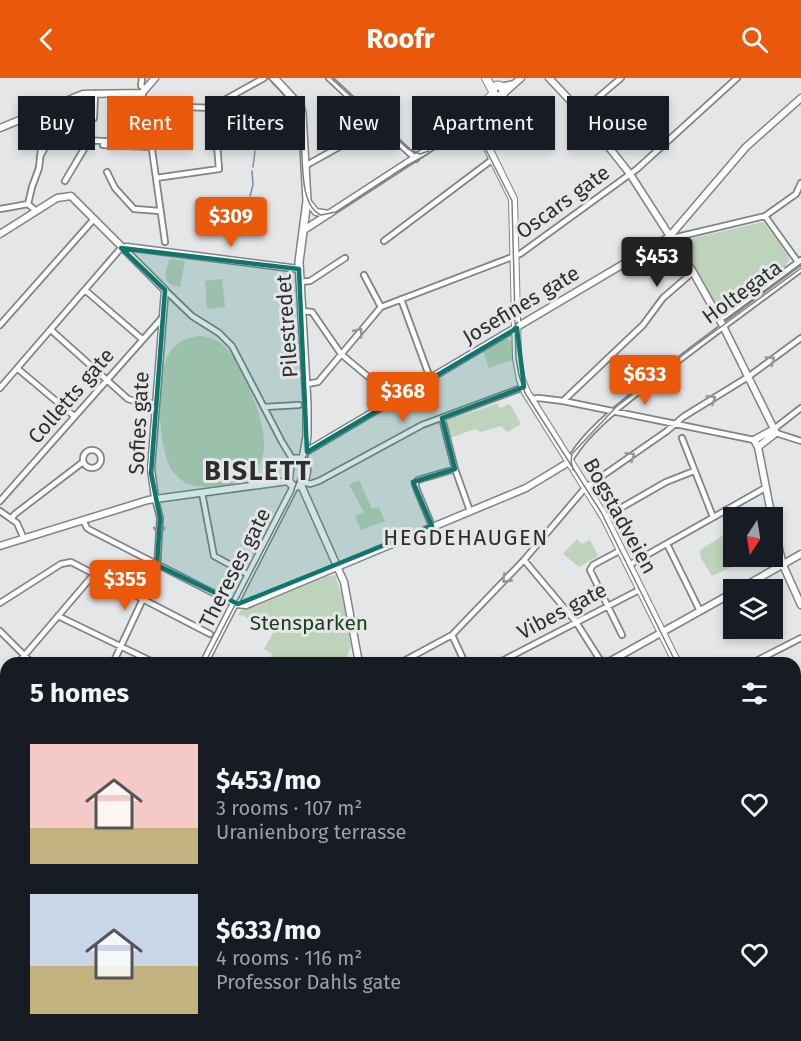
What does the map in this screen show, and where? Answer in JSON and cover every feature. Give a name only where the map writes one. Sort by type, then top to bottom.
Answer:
[{"type":"main road","name":"Pilestredet","points":[[274,78],[295,101],[301,120],[308,201],[299,269],[307,384],[307,436],[304,456],[307,466],[297,484]]},
{"type":"main road","points":[[487,78],[498,91],[492,96]]},
{"type":"main road","name":"Bogstadveien","points":[[489,150],[513,199],[518,367],[525,388],[605,518],[674,657]]},
{"type":"main road","points":[[297,484],[289,469],[293,460],[304,456]]},
{"type":"main road","name":"Thereses gate","points":[[207,657],[297,484]]},
{"type":"street","points":[[142,78],[141,86],[144,96]]},
{"type":"street","points":[[78,96],[143,90],[155,78]]},
{"type":"street","points":[[233,96],[264,78]]},
{"type":"street","points":[[329,78],[349,96]]},
{"type":"street","points":[[498,91],[521,78]]},
{"type":"street","points":[[549,78],[567,97]]},
{"type":"street","points":[[600,96],[621,78]]},
{"type":"street","name":"Oscars gate","points":[[307,384],[318,382],[381,307],[515,257],[630,174],[737,78]]},
{"type":"street","points":[[669,237],[746,147],[801,98]]},
{"type":"street","points":[[0,128],[18,121]]},
{"type":"street","points":[[400,143],[416,159]]},
{"type":"street","points":[[28,204],[39,168],[40,150]]},
{"type":"street","points":[[39,158],[43,150]]},
{"type":"street","points":[[65,181],[83,150]]},
{"type":"street","points":[[152,150],[165,242]]},
{"type":"street","points":[[156,178],[219,169],[217,150]]},
{"type":"street","points":[[305,166],[334,150]]},
{"type":"street","points":[[303,230],[429,150]]},
{"type":"street","points":[[611,150],[630,174],[693,272],[775,431],[801,441]]},
{"type":"street","points":[[384,241],[493,159]]},
{"type":"street","points":[[106,172],[115,188],[134,209],[160,211]]},
{"type":"street","points":[[765,216],[796,194],[801,183]]},
{"type":"street","points":[[796,194],[801,200]]},
{"type":"street","points":[[0,234],[57,198],[68,196],[76,200],[121,248],[196,320],[229,341],[293,460]]},
{"type":"street","points":[[308,201],[316,212],[330,214]]},
{"type":"street","points":[[0,209],[28,204]]},
{"type":"street","points":[[28,204],[36,212]]},
{"type":"street","name":"Josefines gate","points":[[304,456],[395,398],[669,237],[765,216]]},
{"type":"street","name":"Holtegata","points":[[719,319],[799,261],[765,216]]},
{"type":"street","points":[[0,325],[94,219]]},
{"type":"street","points":[[0,388],[121,248],[128,247],[299,269]]},
{"type":"street","points":[[300,282],[310,281],[345,258]]},
{"type":"street","name":"Holtegata","points":[[569,462],[582,444],[613,411],[801,269]]},
{"type":"street","points":[[563,401],[643,325],[663,298],[693,272]]},
{"type":"street","points":[[364,275],[381,307]]},
{"type":"street","points":[[85,290],[142,339]]},
{"type":"street","name":"Sofies gate","points":[[116,657],[156,573],[160,518],[151,474],[165,290]]},
{"type":"street","points":[[401,299],[430,378]]},
{"type":"street","points":[[302,311],[312,312],[341,354],[395,398]]},
{"type":"street","name":"Colletts gate","points":[[0,501],[162,318]]},
{"type":"street","points":[[51,330],[128,399],[156,404]]},
{"type":"street","points":[[411,657],[452,635],[524,560],[586,487],[687,415],[748,377],[801,338]]},
{"type":"street","points":[[18,369],[74,416]]},
{"type":"street","points":[[0,546],[155,498],[313,484],[422,425],[525,388]]},
{"type":"street","points":[[530,399],[563,401],[676,424],[756,444],[801,408]]},
{"type":"street","points":[[264,407],[299,405]]},
{"type":"street","points":[[441,418],[455,469],[470,511]]},
{"type":"street","points":[[682,438],[713,517]]},
{"type":"street","points":[[756,444],[769,507]]},
{"type":"street","points":[[11,519],[83,462],[84,454],[90,450],[97,451],[102,457],[100,464],[95,468],[89,468],[83,462]]},
{"type":"street","points":[[83,520],[90,530],[157,565],[234,604],[246,605],[526,488],[569,462]]},
{"type":"street","points":[[432,526],[417,490],[416,481],[455,469]]},
{"type":"street","points":[[605,518],[666,482],[694,471]]},
{"type":"street","points":[[297,484],[337,567],[346,591],[356,657]]},
{"type":"street","points":[[629,566],[765,488]]},
{"type":"street","points":[[202,493],[214,556],[249,575]]},
{"type":"street","points":[[0,511],[20,528],[24,538]]},
{"type":"street","points":[[667,544],[700,611]]},
{"type":"street","points":[[621,550],[591,568],[591,572],[622,635]]},
{"type":"street","points":[[801,554],[783,565],[801,604]]},
{"type":"street","points":[[524,560],[576,622],[598,657]]},
{"type":"street","points":[[0,603],[64,563],[73,563],[210,634]]},
{"type":"street","points":[[758,579],[779,567]]},
{"type":"street","points":[[0,631],[24,655],[94,574]]},
{"type":"street","name":"Vibes gate","points":[[509,657],[640,589]]},
{"type":"street","points":[[619,657],[723,598]]},
{"type":"street","points":[[58,616],[142,657]]},
{"type":"street","points":[[452,635],[462,657]]},
{"type":"street","points":[[764,657],[801,638]]},
{"type":"highlighted area","points":[[121,248],[299,269],[307,452],[517,328],[524,387],[442,418],[455,469],[413,482],[432,526],[238,604],[157,565],[160,518],[151,473],[165,290]]},
{"type":"green space","points":[[763,222],[788,255],[789,260],[786,266],[722,314],[683,250],[681,241]]},
{"type":"green space","points":[[169,260],[185,261],[180,287],[170,284],[166,278]]},
{"type":"green space","points":[[222,279],[225,307],[207,309],[205,281]]},
{"type":"green space","points":[[200,336],[220,342],[233,356],[257,409],[264,443],[257,469],[246,478],[229,484],[206,487],[185,482],[174,473],[164,449],[160,416],[161,382],[167,357],[176,345]]},
{"type":"green space","points":[[506,338],[512,342],[512,360],[489,368],[483,352]]},
{"type":"green space","points":[[499,403],[500,408],[510,404],[521,424],[507,432],[501,426],[481,432],[475,429],[450,438],[444,421]]},
{"type":"green space","points":[[359,480],[372,509],[379,507],[385,521],[361,530],[355,516],[364,512],[349,485]]},
{"type":"green space","points":[[723,535],[723,567],[731,567],[712,576],[701,558],[700,550]]},
{"type":"green space","points":[[577,539],[582,544],[590,540],[598,556],[579,567],[563,554]]},
{"type":"green space","name":"Stensparken","points":[[335,575],[342,595],[351,647],[347,657],[270,657],[272,654],[264,649],[273,633],[244,616],[238,615],[241,610]]},
{"type":"waterway","points":[[253,167],[255,151]]},
{"type":"waterway","points":[[250,196],[253,185],[252,171]]},
{"type":"tram line","points":[[268,78],[286,97],[296,113],[300,130],[304,186],[313,209],[321,215],[336,212],[428,154],[456,132],[468,129],[478,134],[512,201],[516,358],[525,393],[601,512],[673,657]]},
{"type":"tram line","points":[[331,78],[408,149],[420,154],[429,151]]},
{"type":"tram line","points":[[573,470],[572,454],[616,407],[801,268]]},
{"type":"tram line","points":[[208,657],[293,493],[305,458],[311,450],[510,332],[518,322]]},
{"type":"district","name":"BISLETT","points":[[258,471]]},
{"type":"district","name":"HEGDEHAUGEN","points":[[466,537]]}]
